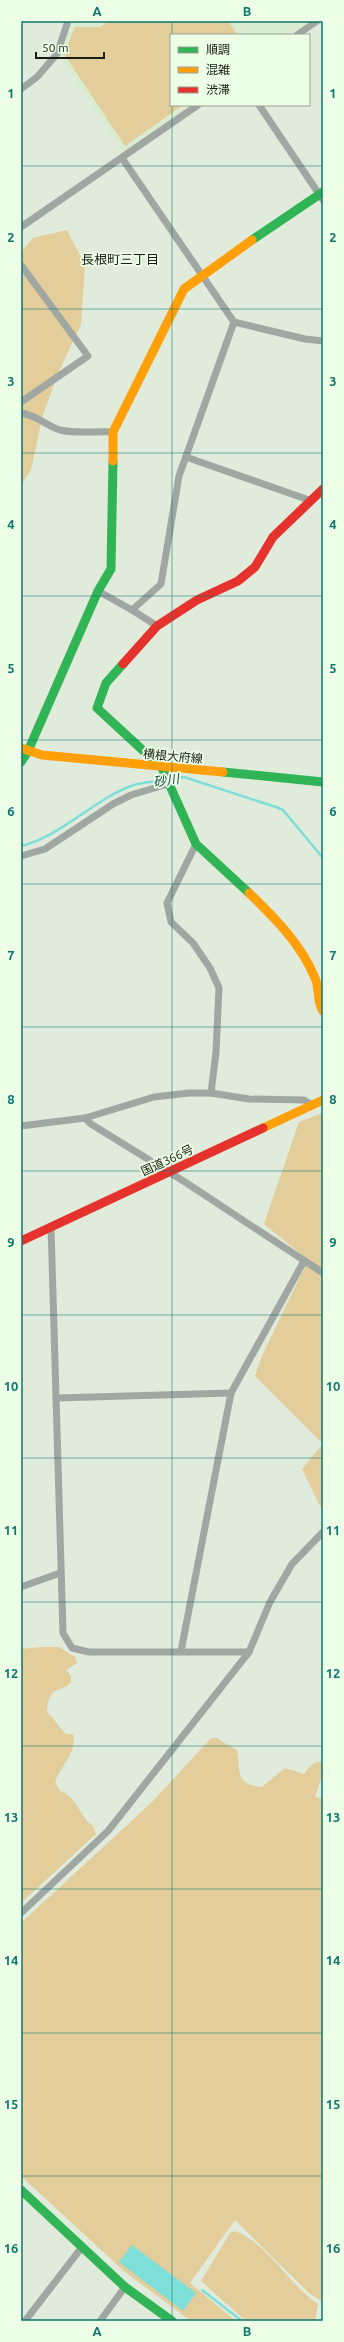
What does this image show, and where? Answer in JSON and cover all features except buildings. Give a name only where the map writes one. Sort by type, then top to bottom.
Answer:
[{"type":"main road","points":[[21,762],[24,750],[98,590],[111,569],[113,432],[184,289],[201,274],[322,196]]},
{"type":"main road","points":[[323,489],[309,500],[273,537],[255,567],[238,581],[197,600],[157,626],[106,683],[97,708],[162,768],[196,844],[271,914],[290,935],[302,953],[316,980],[318,1003],[323,1011]]},
{"type":"main road","name":"横根大府線","points":[[24,750],[42,755],[162,768],[323,782]]},
{"type":"main road","name":"国道366号","points":[[21,1241],[323,1100]]},
{"type":"main road","points":[[21,2190],[126,2287],[172,2321]]},
{"type":"street","points":[[21,90],[37,77],[57,54],[68,21]]},
{"type":"street","points":[[298,34],[317,21]]},
{"type":"street","points":[[21,227],[197,106]]},
{"type":"street","points":[[260,106],[322,196]]},
{"type":"street","points":[[122,158],[234,322],[306,339],[323,341]]},
{"type":"street","points":[[21,265],[88,356],[21,402]]},
{"type":"street","points":[[132,610],[161,584],[179,476],[234,322]]},
{"type":"street","points":[[21,414],[34,415],[49,426],[62,430],[113,432]]},
{"type":"street","points":[[186,457],[309,500]]},
{"type":"street","points":[[98,590],[157,626]]},
{"type":"street","points":[[21,856],[45,849],[113,804],[131,795],[168,784]]},
{"type":"street","points":[[196,844],[167,903],[171,922],[193,943],[210,968],[219,988],[216,1052],[211,1093]]},
{"type":"street","points":[[21,1126],[85,1118],[154,1097],[189,1093],[211,1093],[249,1099],[304,1100],[312,1106]]},
{"type":"street","points":[[85,1118],[91,1124],[168,1173],[185,1182],[323,1273]]},
{"type":"street","points":[[51,1227],[62,1633],[72,1648],[89,1652],[249,1652]]},
{"type":"street","points":[[181,1652],[231,1393],[304,1261]]},
{"type":"street","points":[[56,1398],[231,1393]]},
{"type":"street","points":[[21,1913],[108,1831],[249,1652],[270,1602],[292,1564],[323,1532]]},
{"type":"street","points":[[21,1587],[60,1573]]},
{"type":"street","points":[[26,2321],[82,2247]]},
{"type":"street","points":[[100,2321],[126,2287]]},
{"type":"shaded area","points":[[73,21],[86,23],[310,21],[291,34],[170,34],[170,106],[190,106],[123,152],[59,55]]},
{"type":"shaded area","points":[[109,21],[228,21],[237,34],[170,34],[170,106],[182,106],[125,146],[64,54],[75,27],[100,27]]},
{"type":"shaded area","points":[[67,230],[85,265],[81,325],[59,371],[42,418],[31,470],[21,485],[21,252],[33,238]]},
{"type":"shaded area","points":[[323,1113],[323,1444],[255,1376],[261,1358],[308,1260],[264,1224],[299,1122]]},
{"type":"shaded area","points":[[323,1444],[323,1512],[302,1469]]},
{"type":"shaded area","points":[[59,1647],[75,1657],[77,1663],[66,1670],[71,1676],[71,1682],[67,1686],[53,1692],[48,1701],[47,1712],[66,1734],[73,1734],[74,1741],[71,1753],[55,1782],[60,1791],[70,1797],[85,1818],[93,1826],[96,1834],[21,1903],[21,1649]]},
{"type":"shaded area","points":[[211,1738],[216,1738],[237,1750],[240,1776],[247,1783],[262,1787],[285,1768],[304,1774],[314,1763],[323,1762],[323,1773],[315,1797],[323,1799],[323,2302],[309,2293],[235,2220],[190,2283],[236,2321],[191,2321],[125,2272],[21,2176],[21,1923],[152,1802]]},
{"type":"shaded area","points":[[235,2231],[247,2237],[259,2246],[307,2296],[318,2304],[315,2321],[246,2321],[201,2281],[230,2233]]},
{"type":"water","points":[[132,2245],[196,2293],[183,2311],[119,2262]]},
{"type":"waterway","name":"砂川","points":[[170,779],[184,777],[283,810],[323,858]]},
{"type":"waterway","name":"砂川","points":[[21,846],[50,834],[117,792],[131,786],[165,780]]},
{"type":"waterway","points":[[202,2290],[242,2321]]},
{"type":"traffic: fast","points":[[252,240],[323,192]]},
{"type":"traffic: fast","points":[[21,762],[28,751],[98,591],[111,569],[113,461]]},
{"type":"traffic: fast","points":[[123,664],[106,683],[97,708],[162,768],[196,844],[249,893]]},
{"type":"traffic: fast","points":[[223,772],[323,782]]},
{"type":"traffic: fast","points":[[21,2190],[125,2287],[172,2321]]},
{"type":"traffic: slow","points":[[113,461],[113,432],[184,289],[252,240]]},
{"type":"traffic: slow","points":[[21,748],[42,755],[223,772]]},
{"type":"traffic: slow","points":[[249,893],[278,922],[302,954],[316,982],[323,1011]]},
{"type":"traffic: slow","points":[[263,1128],[323,1100]]},
{"type":"traffic: jam","points":[[123,664],[157,626],[197,600],[238,581],[255,567],[273,537],[323,489]]},
{"type":"traffic: jam","points":[[21,1241],[263,1128]]},
{"type":"district","name":"長根町三丁目","points":[[120,259]]}]
